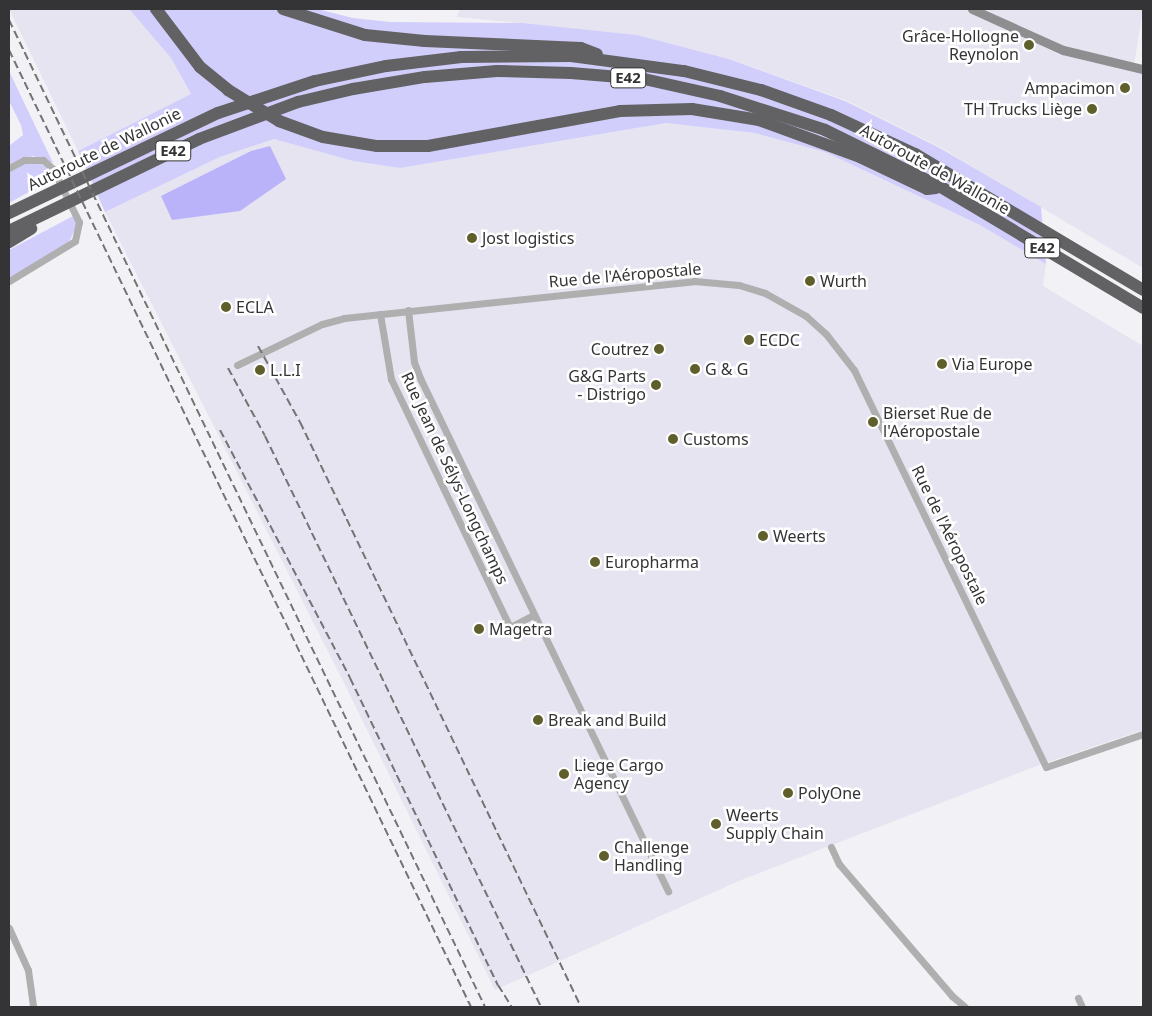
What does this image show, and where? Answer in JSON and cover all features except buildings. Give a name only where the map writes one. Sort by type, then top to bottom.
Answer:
[{"type":"highway","points":[[156,9],[200,67],[228,90],[279,121],[333,140],[377,146],[428,146],[620,111],[692,109],[759,120],[860,157],[927,189],[941,188]]},
{"type":"highway","points":[[283,9],[365,35],[425,41],[581,48],[608,60]]},
{"type":"highway","name":"Autoroute de Wallonie","points":[[9,213],[218,113],[279,91],[360,71],[460,57],[534,54],[608,60],[723,80],[795,102],[865,130],[964,181],[1143,290]]},
{"type":"highway","name":"Autoroute de Wallonie","points":[[9,232],[51,213],[112,181],[235,124],[298,102],[362,87],[461,73],[534,71],[644,80],[720,96],[791,116],[859,144],[941,188],[1143,308]]},
{"type":"highway","points":[[9,242],[51,213]]},
{"type":"street","points":[[972,9],[1063,50],[1143,70]]},
{"type":"street","points":[[9,168],[24,160],[43,160],[53,169],[79,222],[75,241],[9,281]]},
{"type":"street","name":"Rue de l'Aéropostale","points":[[237,366],[327,322],[408,310],[701,281],[739,286],[765,293],[806,316],[826,334],[854,370],[1046,767],[1143,734]]},
{"type":"street","name":"Rue Jean de Sélys-Longchamps","points":[[408,310],[414,362],[421,380],[668,891]]},
{"type":"street","name":"Rue Jean de Sélys-Longchamps","points":[[380,314],[391,379],[510,627],[534,616]]},
{"type":"street","points":[[830,846],[839,864],[952,996],[965,1007]]},
{"type":"street","points":[[9,928],[28,970],[33,1007]]},
{"type":"street","points":[[1078,998],[1082,1007]]},
{"type":"shaded area","points":[[9,9],[129,9],[171,58],[191,94],[78,151]]},
{"type":"shaded area","points":[[129,9],[317,9],[353,18],[390,22],[522,23],[637,35],[729,59],[845,101],[938,147],[1041,207],[1046,264],[980,225],[825,152],[755,133],[666,123],[400,168],[353,161],[274,139],[220,157],[105,212],[78,151],[191,94],[171,58]]},
{"type":"shaded area","points":[[460,9],[1143,9],[1133,71],[1143,73],[1143,268],[938,146],[845,100],[729,59],[637,35],[457,17]]},
{"type":"shaded area","points":[[9,71],[53,163],[33,156],[9,165],[9,146],[23,135],[21,125],[9,101]]},
{"type":"shaded area","points":[[666,123],[756,133],[825,152],[980,225],[1046,264],[1043,286],[1143,346],[1143,730],[1042,764],[739,881],[495,990],[343,681],[105,212],[220,157],[274,139],[353,161],[400,168]]},
{"type":"shaded area","points":[[270,146],[286,179],[240,211],[172,220],[161,196],[251,151]]},
{"type":"shaded area","points":[[25,162],[41,163],[56,177],[9,203],[9,171]]},
{"type":"shaded area","points":[[75,215],[77,225],[69,242],[9,279],[9,250]]},
{"type":"railway","points":[[9,20],[485,1007]]},
{"type":"railway","points":[[9,50],[471,1007]]},
{"type":"railway","points":[[258,346],[300,422],[581,1007]]},
{"type":"railway","points":[[228,368],[265,436],[541,1007]]},
{"type":"railway","points":[[220,430],[350,678],[498,985],[512,1007]]},
{"type":"place","name":"Grâce-Hollogne Reynolon","points":[[1029,45]]},
{"type":"place","name":"Ampacimon","points":[[1125,88]]},
{"type":"place","name":"TH Trucks Liège","points":[[1092,109]]},
{"type":"place","name":"Jost logistics","points":[[472,238]]},
{"type":"place","name":"Wurth","points":[[810,281]]},
{"type":"place","name":"ECLA","points":[[226,307]]},
{"type":"place","name":"ECDC","points":[[749,340]]},
{"type":"place","name":"Coutrez","points":[[659,349]]},
{"type":"place","name":"Via Europe","points":[[942,364]]},
{"type":"place","name":"G & G","points":[[695,369]]},
{"type":"place","name":"L.L.I","points":[[260,370]]},
{"type":"place","name":"G&G Parts - Distrigo","points":[[656,385]]},
{"type":"place","name":"Bierset Rue de l'Aéropostale","points":[[873,422]]},
{"type":"place","name":"Customs","points":[[673,439]]},
{"type":"place","name":"Weerts","points":[[763,536]]},
{"type":"place","name":"Europharma","points":[[595,562]]},
{"type":"place","name":"Magetra","points":[[479,629]]},
{"type":"place","name":"Break and Build","points":[[538,720]]},
{"type":"place","name":"Liege Cargo Agency","points":[[564,774]]},
{"type":"place","name":"PolyOne","points":[[788,793]]},
{"type":"place","name":"Weerts Supply Chain","points":[[716,824]]},
{"type":"place","name":"Challenge Handling","points":[[604,856]]}]
